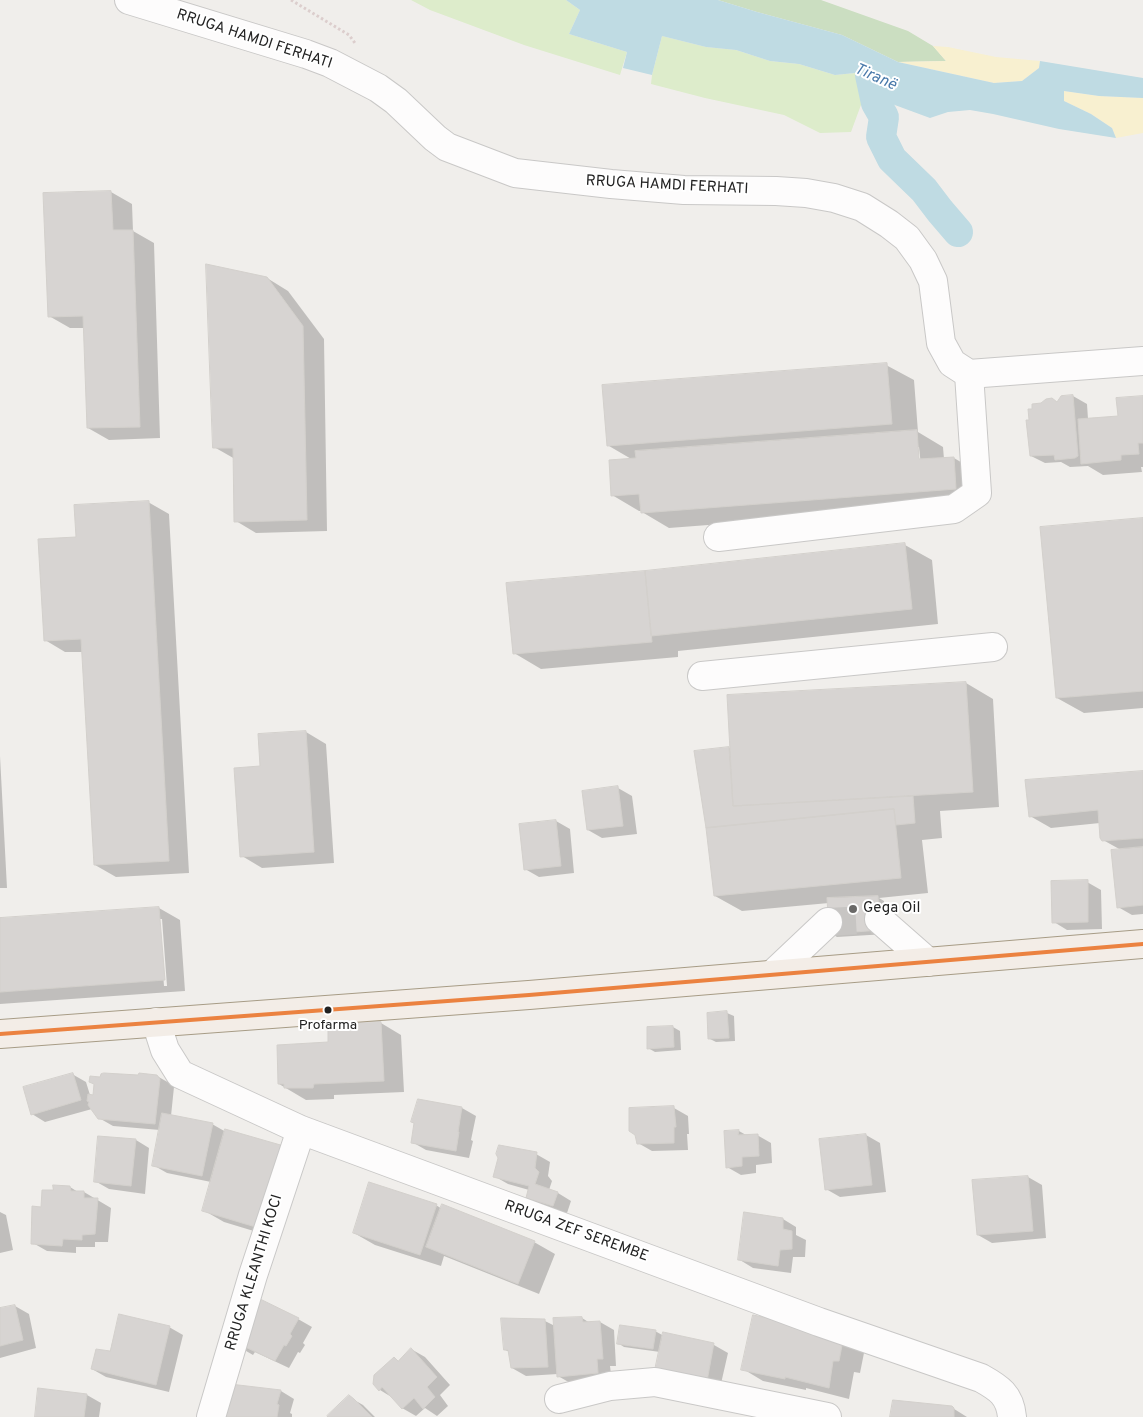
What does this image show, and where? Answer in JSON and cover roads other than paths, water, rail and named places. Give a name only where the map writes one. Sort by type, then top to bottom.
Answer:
[{"type":"main road","points":[[0,1034],[529,995],[1143,944]]},
{"type":"street","name":"RRUGA HAMDI FERHATI","points":[[129,0],[306,54],[366,80],[396,101],[447,147],[515,173],[684,190],[776,190],[806,192],[834,198],[862,208],[889,224],[907,238],[923,260],[932,280],[941,343],[952,364],[969,374]]},
{"type":"street","points":[[718,537],[954,509],[977,493],[969,374],[1143,361]]},
{"type":"street","points":[[702,676],[993,648]]},
{"type":"street","points":[[879,919],[928,962]]},
{"type":"street","points":[[773,974],[828,922]]},
{"type":"street","name":"RRUGA ZEF SEREMBE","points":[[156,1022],[164,1050],[180,1074],[301,1130],[800,1315],[981,1378],[998,1387],[1008,1399],[1012,1417]]},
{"type":"street","name":"RRUGA KLEANTHI KOCI","points":[[211,1417],[253,1275],[301,1130]]},
{"type":"street","points":[[559,1399],[610,1386],[655,1382],[827,1417]]},
{"type":"water","name":"Tiranë","points":[[566,0],[718,0],[842,35],[898,62],[994,83],[1022,81],[1039,68],[1040,61],[1143,78],[1143,98],[1099,96],[1064,91],[1064,101],[1091,114],[1112,128],[1116,138],[1059,129],[970,110],[948,112],[930,118],[865,94],[866,83],[855,73],[835,75],[799,64],[770,61],[736,50],[706,47],[662,36],[652,75],[623,68],[627,52],[569,34],[580,10]]},
{"type":"waterway","name":"Tiranë","points":[[870,75],[876,103],[884,117],[881,137],[892,159],[924,190],[958,232]]},
{"type":"tunnel","points":[[828,922],[879,919]]},
{"type":"place","name":"Gega Oil","points":[[853,909]]},
{"type":"place","name":"Profarma","points":[[328,1010]]}]
